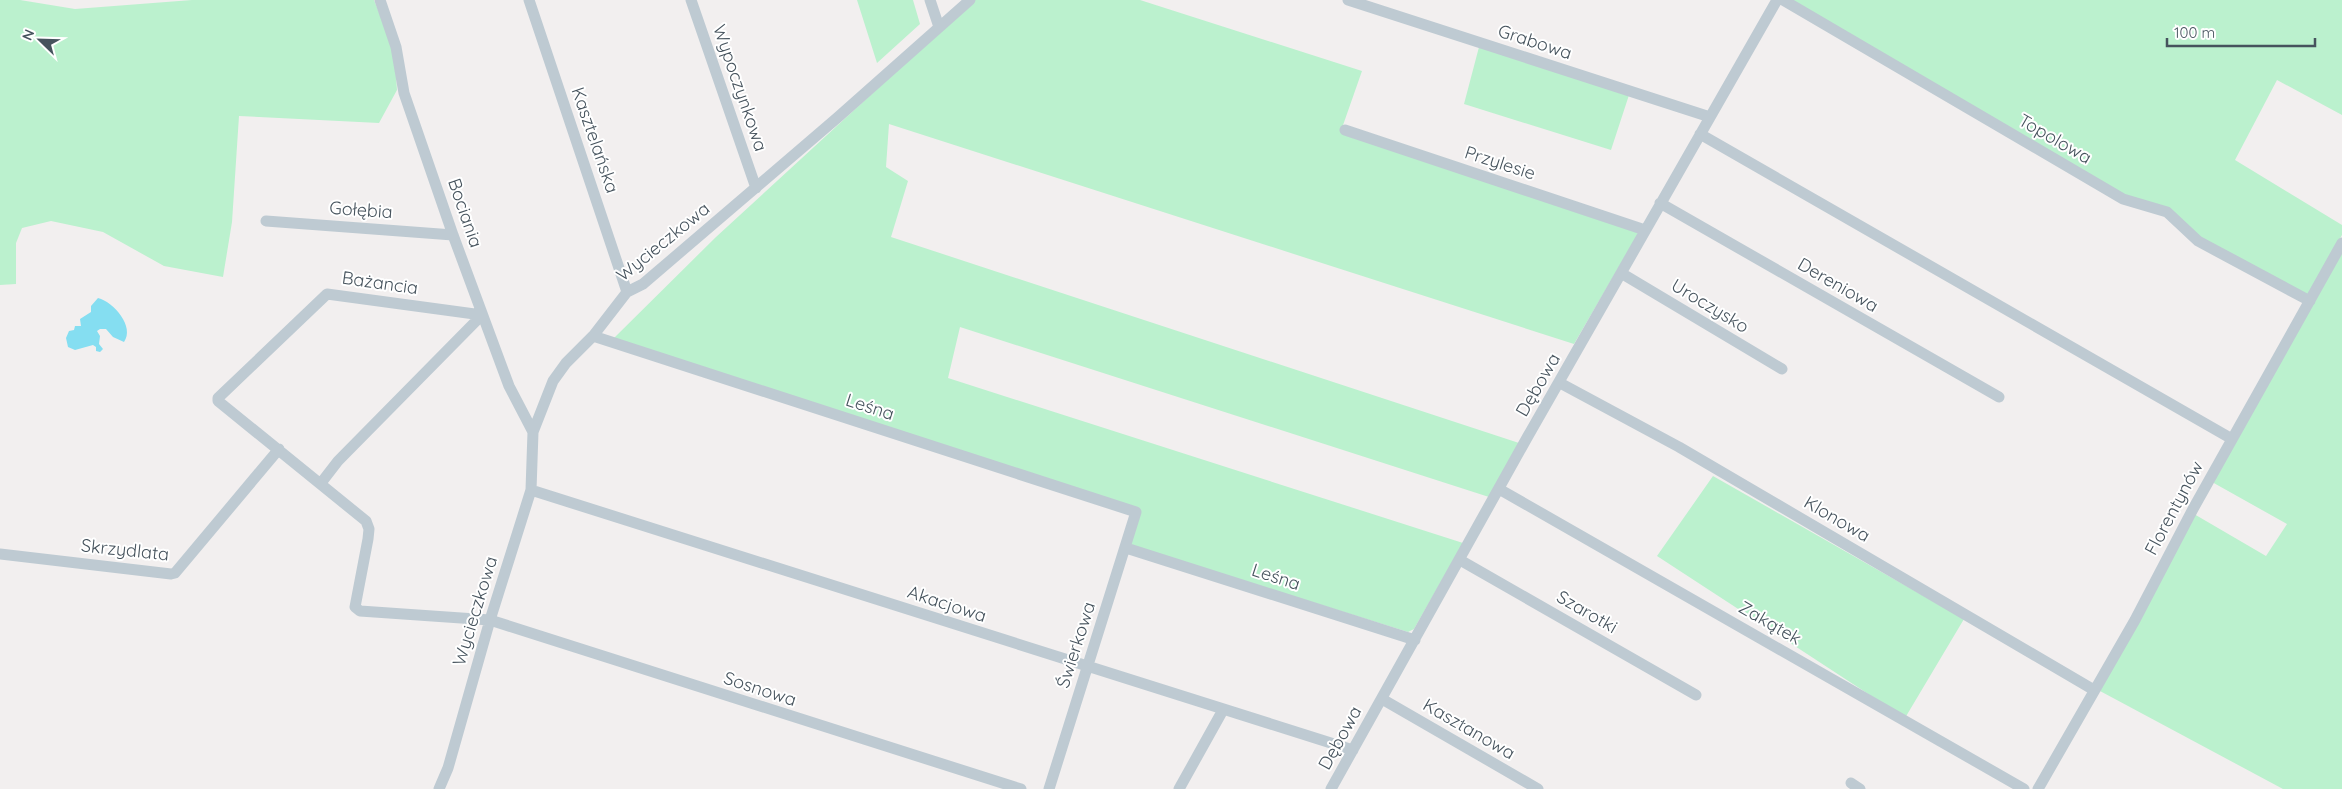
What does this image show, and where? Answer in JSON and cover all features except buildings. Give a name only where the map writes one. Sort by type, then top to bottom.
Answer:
[{"type":"street","name":"Bociania","points":[[380,0],[396,47],[404,93],[453,235],[509,386],[533,432]]},
{"type":"street","name":"Kasztelańska","points":[[529,0],[627,292]]},
{"type":"street","name":"Wypoczynkowa","points":[[691,0],[756,188]]},
{"type":"street","points":[[930,0],[939,27]]},
{"type":"street","name":"Wycieczkowa","points":[[439,789],[448,768],[490,620],[531,490],[533,432],[553,381],[566,363],[593,336],[627,292],[643,284],[756,188],[970,0]]},
{"type":"street","name":"Grabowa","points":[[1348,0],[1710,117]]},
{"type":"street","name":"Dębowa","points":[[1331,789],[1660,203],[1777,0]]},
{"type":"street","name":"Topolowa","points":[[1783,0],[2123,199],[2167,212],[2198,241],[2310,301]]},
{"type":"street","name":"Przylesie","points":[[1345,130],[1645,230]]},
{"type":"street","points":[[1700,134],[2232,439]]},
{"type":"street","name":"Dereniowa","points":[[1660,203],[1998,397]]},
{"type":"street","name":"Gołębia","points":[[266,221],[453,235]]},
{"type":"street","name":"Florentynów","points":[[2038,789],[2342,243]]},
{"type":"street","name":"Uroczysko","points":[[1621,273],[1782,368]]},
{"type":"street","name":"Bażancia","points":[[482,315],[327,294],[218,398],[218,401],[366,521],[369,529],[355,607],[360,611],[490,620]]},
{"type":"street","points":[[321,483],[338,461],[482,315]]},
{"type":"street","name":"Leśna","points":[[593,336],[1136,512]]},
{"type":"street","name":"Klonowa","points":[[1560,383],[1679,447],[2094,690]]},
{"type":"street","name":"Skrzydlata","points":[[0,554],[175,573],[279,449]]},
{"type":"street","name":"Zakątek","points":[[1499,489],[2024,789]]},
{"type":"street","name":"Akacjowa","points":[[531,490],[1353,750]]},
{"type":"street","name":"Świerkowa","points":[[1049,789],[1136,512]]},
{"type":"street","name":"Leśna","points":[[1126,548],[1415,640]]},
{"type":"street","name":"Szarotki","points":[[1460,560],[1696,695]]},
{"type":"street","name":"Sosnowa","points":[[490,620],[1021,789]]},
{"type":"street","name":"Kasztanowa","points":[[1382,699],[1538,789]]},
{"type":"street","points":[[1179,789],[1223,710]]},
{"type":"green space","points":[[0,0],[20,0],[75,9],[192,0],[374,0],[394,50],[397,90],[379,123],[239,116],[232,222],[223,277],[164,266],[103,232],[51,221],[22,228],[16,243],[16,284],[0,285]]},
{"type":"green space","points":[[857,0],[913,0],[920,24],[877,63]]},
{"type":"green space","points":[[974,0],[1140,0],[1362,71],[1342,128],[1637,230],[1638,234],[1574,344],[889,124],[886,167],[908,181],[891,237],[1519,443],[1489,497],[960,327],[948,378],[1463,543],[1414,629],[1408,632],[1128,545],[1139,510],[614,338],[716,237]]},
{"type":"green space","points":[[1785,0],[2342,0],[2342,115],[2277,80],[2235,160],[2342,225],[2342,235],[2308,296],[2200,238],[2168,210],[2124,195]]},
{"type":"green space","points":[[1479,47],[1629,95],[1611,150],[1464,104]]},
{"type":"green space","points":[[2342,253],[2342,789],[2283,789],[2100,691],[2194,514],[2266,556],[2287,524],[2212,482]]},
{"type":"green space","points":[[1713,476],[1964,619],[1905,718],[1657,556]]},
{"type":"water","points":[[98,298],[110,304],[121,316],[127,329],[127,336],[124,342],[113,337],[106,329],[100,329],[97,331],[100,336],[99,344],[103,349],[100,352],[96,351],[96,347],[93,345],[75,350],[68,347],[66,338],[69,331],[74,330],[75,326],[81,326],[80,319],[91,312],[91,306]]}]
